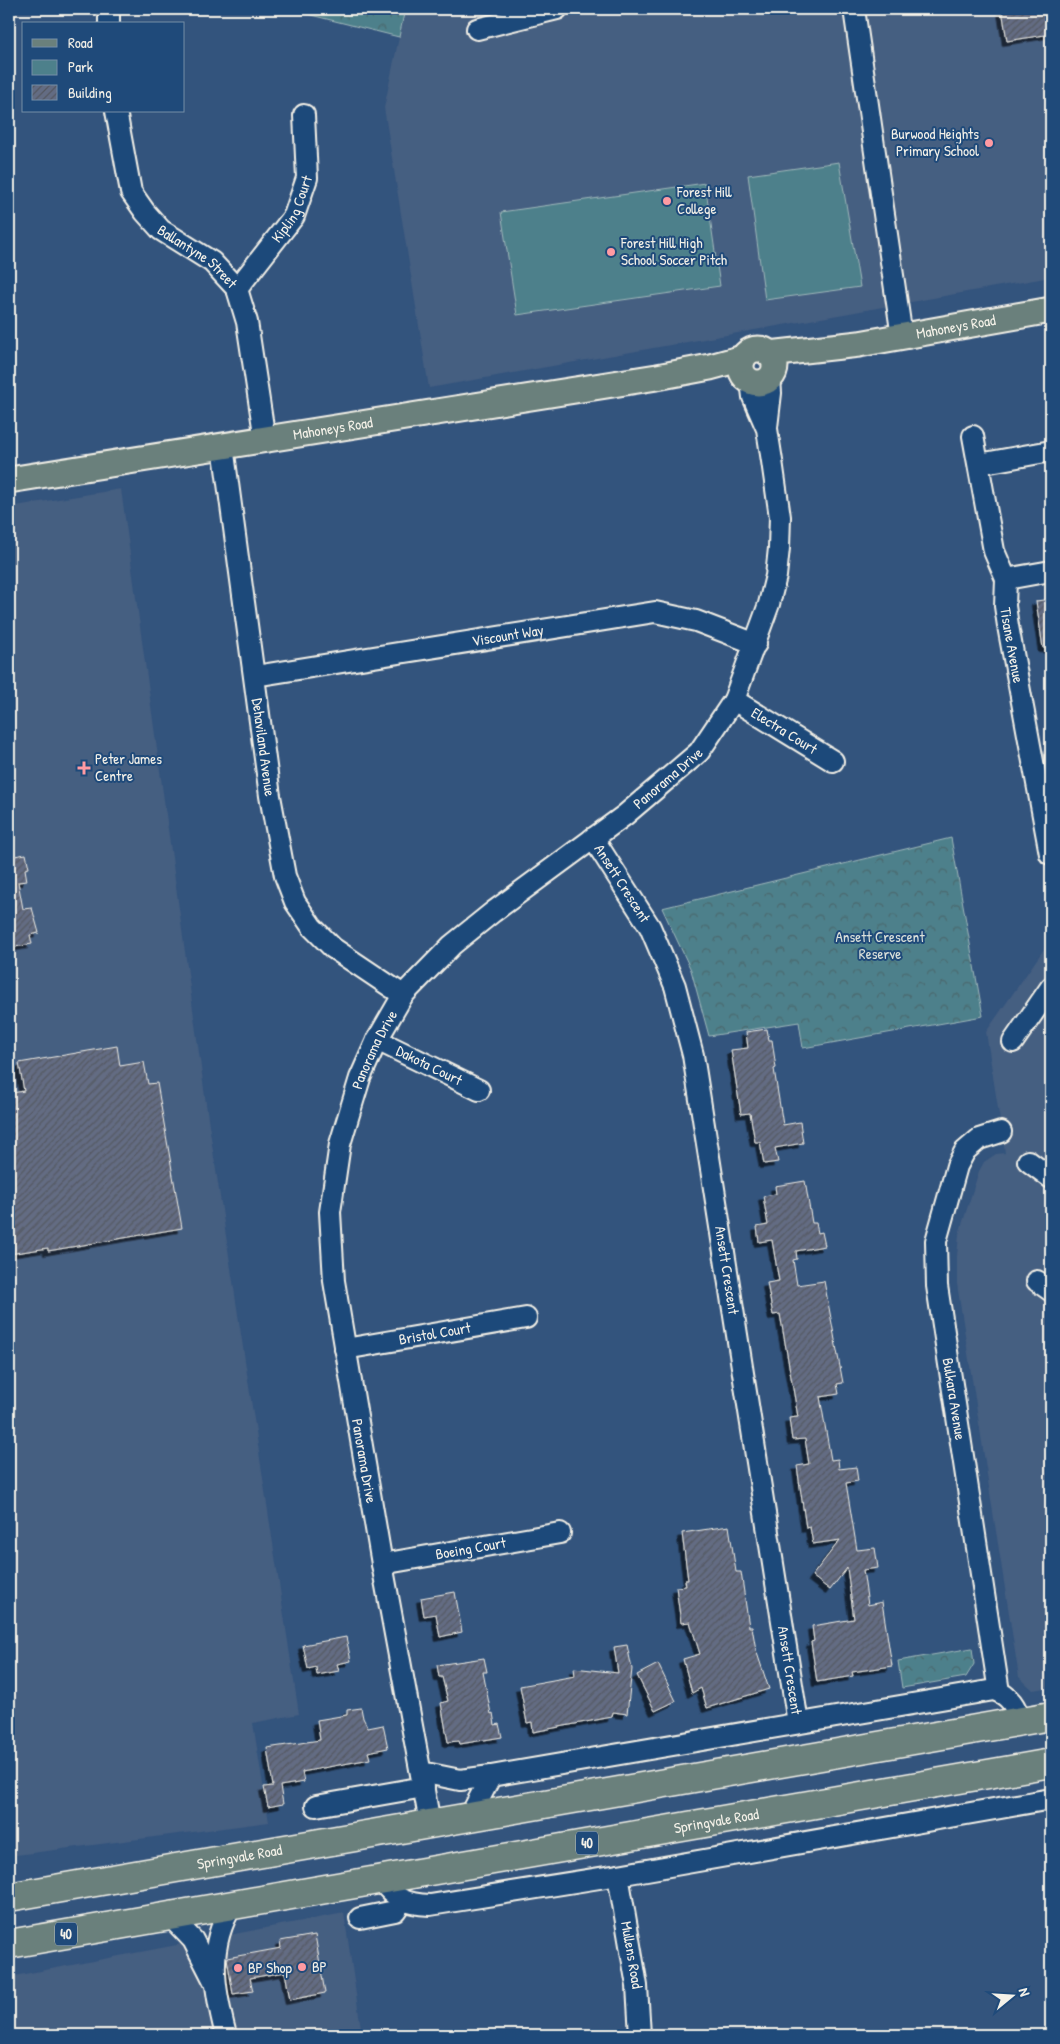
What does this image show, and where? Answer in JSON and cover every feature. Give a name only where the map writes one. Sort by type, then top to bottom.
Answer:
[{"type":"highway","name":"Springvale Road","points":[[9,1897],[1051,1716]]},
{"type":"highway","name":"Springvale Road","points":[[9,1944],[1051,1763]]},
{"type":"main road","name":"Mahoneys Road","points":[[9,480],[657,377],[711,378],[730,381],[759,371],[859,344],[1051,310]]},
{"type":"street","points":[[109,9],[109,22]]},
{"type":"street","points":[[477,29],[557,9]]},
{"type":"street","points":[[854,9],[902,337]]},
{"type":"street","name":"Ballantyne Street","points":[[116,112],[131,192],[161,230],[212,262],[237,289],[247,322],[265,440]]},
{"type":"street","name":"Kipling Court","points":[[237,289],[294,216],[307,178],[304,115]]},
{"type":"street","name":"Panorama Drive","points":[[430,1823],[382,1564],[334,1281],[330,1212],[340,1144],[360,1078],[377,1040],[403,995],[452,945],[492,912],[625,815],[699,752],[734,700],[756,644],[776,576],[779,548],[780,517],[767,429],[771,393],[759,371]]},
{"type":"street","name":"Tisane Avenue","points":[[974,436],[994,551],[1006,579],[1005,606],[1008,626],[1050,854]]},
{"type":"street","name":"Dehaviland Avenue","points":[[223,446],[279,849],[285,876],[295,902],[312,927],[333,948],[403,995]]},
{"type":"street","points":[[979,464],[1051,451]]},
{"type":"street","points":[[1006,579],[1051,571]]},
{"type":"street","name":"Viscount Way","points":[[255,676],[655,612],[696,621],[756,644]]},
{"type":"street","name":"Electra Court","points":[[734,700],[833,761]]},
{"type":"street","name":"Ansett Crescent","points":[[593,838],[650,927],[675,986],[693,1055],[798,1723]]},
{"type":"street","points":[[1013,1042],[1051,987]]},
{"type":"street","name":"Dakota Court","points":[[377,1040],[479,1090]]},
{"type":"street","name":"Bulkara Avenue","points":[[999,1692],[937,1286],[936,1241],[957,1166],[966,1152],[979,1139],[1001,1132]]},
{"type":"street","points":[[1028,1161],[1051,1178]]},
{"type":"street","name":"Bristol Court","points":[[345,1349],[526,1318]]},
{"type":"street","name":"Boeing Court","points":[[382,1564],[560,1533]]},
{"type":"street","points":[[316,1806],[437,1774],[455,1780],[491,1776],[988,1691],[999,1692],[1012,1701],[1021,1722]]},
{"type":"street","points":[[470,1816],[491,1776]]},
{"type":"street","points":[[380,1879],[391,1894],[402,1901],[430,1905],[618,1875],[1051,1800]]},
{"type":"street","name":"Mullens Road","points":[[618,1875],[637,1986],[640,2035]]},
{"type":"street","points":[[360,1918],[395,1911],[402,1901]]},
{"type":"street","points":[[214,1983],[219,1932],[225,1916],[233,1904]]},
{"type":"street","points":[[169,1915],[192,1940],[214,1983],[226,2035]]},
{"type":"shaded area","name":"Forest Hill College","points":[[405,9],[1051,9],[1051,277],[429,388],[384,108]]},
{"type":"shaded area","points":[[121,489],[208,1118],[299,1714],[253,1723],[269,1822],[9,1856],[9,507]]},
{"type":"shaded area","points":[[1051,939],[1051,1687],[1033,1690],[1019,1677],[957,1284],[957,1256],[959,1234],[979,1171],[984,1162],[996,1154],[1005,1153],[986,1032]]},
{"type":"shaded area","points":[[344,1913],[362,2035],[9,2035],[9,1977]]},
{"type":"green space","points":[[287,9],[405,9],[399,37]]},
{"type":"green space","points":[[839,162],[860,287],[765,300],[748,175]]},
{"type":"green space","name":"Forest Hill High School Soccer Pitch","points":[[705,183],[720,286],[517,315],[501,212]]},
{"type":"green space","name":"Ansett Crescent Reserve","points":[[951,838],[983,1016],[803,1048],[799,1022],[709,1036],[691,970],[662,908]]},
{"type":"green space","points":[[972,1648],[974,1664],[966,1677],[902,1688],[898,1661]]},
{"type":"building","points":[[1002,9],[1051,9],[1051,34],[1007,41]]},
{"type":"building","points":[[1051,599],[1051,648],[1043,648],[1036,601]]},
{"type":"building","points":[[26,854],[29,868],[25,869],[27,881],[18,882],[23,909],[32,908],[39,933],[30,935],[32,944],[9,948],[9,857]]},
{"type":"building","points":[[767,1029],[769,1040],[772,1040],[776,1068],[774,1069],[783,1125],[800,1122],[803,1143],[775,1148],[778,1162],[764,1164],[760,1142],[755,1142],[750,1113],[741,1114],[731,1050],[748,1048],[746,1032]]},
{"type":"building","points":[[117,1046],[120,1066],[144,1062],[148,1084],[157,1083],[182,1228],[48,1251],[48,1248],[9,1254],[9,1096],[12,1096],[12,1093],[24,1091],[19,1063]]},
{"type":"building","points":[[805,1181],[812,1223],[816,1223],[818,1233],[822,1232],[825,1246],[796,1251],[797,1259],[793,1260],[797,1285],[824,1281],[843,1383],[837,1384],[839,1394],[820,1397],[831,1460],[838,1459],[839,1469],[856,1467],[858,1481],[846,1483],[857,1550],[875,1548],[878,1568],[863,1570],[868,1605],[882,1602],[892,1666],[852,1672],[853,1676],[817,1682],[811,1642],[814,1641],[812,1626],[854,1619],[847,1568],[830,1590],[812,1576],[840,1540],[813,1544],[810,1527],[806,1528],[797,1466],[809,1464],[805,1439],[792,1440],[789,1418],[798,1417],[780,1314],[773,1315],[767,1283],[779,1281],[772,1240],[759,1242],[757,1227],[768,1225],[763,1196],[776,1194],[775,1186]]},
{"type":"building","points":[[729,1526],[736,1572],[741,1572],[749,1627],[752,1627],[756,1650],[769,1689],[707,1708],[701,1688],[692,1693],[683,1659],[700,1654],[690,1622],[681,1623],[676,1587],[686,1586],[685,1580],[688,1580],[682,1533]]},
{"type":"building","points":[[455,1592],[462,1632],[440,1637],[436,1614],[424,1616],[421,1598]]},
{"type":"building","points":[[346,1637],[351,1661],[337,1664],[339,1671],[317,1675],[316,1667],[308,1669],[303,1645]]},
{"type":"building","points":[[627,1645],[632,1669],[627,1714],[613,1712],[612,1717],[533,1732],[532,1722],[527,1723],[520,1686],[575,1676],[574,1668],[618,1673],[614,1647]]},
{"type":"building","points":[[484,1658],[487,1672],[483,1672],[491,1714],[493,1713],[495,1725],[499,1724],[502,1737],[460,1744],[459,1741],[448,1742],[441,1703],[448,1701],[442,1677],[439,1677],[437,1665]]},
{"type":"building","points":[[658,1664],[676,1701],[655,1711],[637,1675]]},
{"type":"building","points":[[361,1708],[368,1728],[383,1725],[388,1748],[368,1752],[370,1759],[302,1772],[304,1782],[280,1786],[283,1804],[268,1807],[264,1787],[273,1786],[267,1748],[320,1740],[317,1720],[347,1715],[347,1710]]},
{"type":"building","points":[[315,1935],[325,1993],[290,2000],[285,1972],[250,1978],[253,1991],[233,1994],[227,1958],[281,1948],[280,1941]]},
{"type":"place","name":"Burwood Heights Primary School","points":[[989,143]]},
{"type":"place","name":"Forest Hill College","points":[[667,201]]},
{"type":"place","name":"Forest Hill High School Soccer Pitch","points":[[611,252]]},
{"type":"place","name":"Peter James Centre","points":[[84,768]]},
{"type":"place","name":"BP","points":[[302,1967]]},
{"type":"place","name":"BP Shop","points":[[238,1968]]}]
